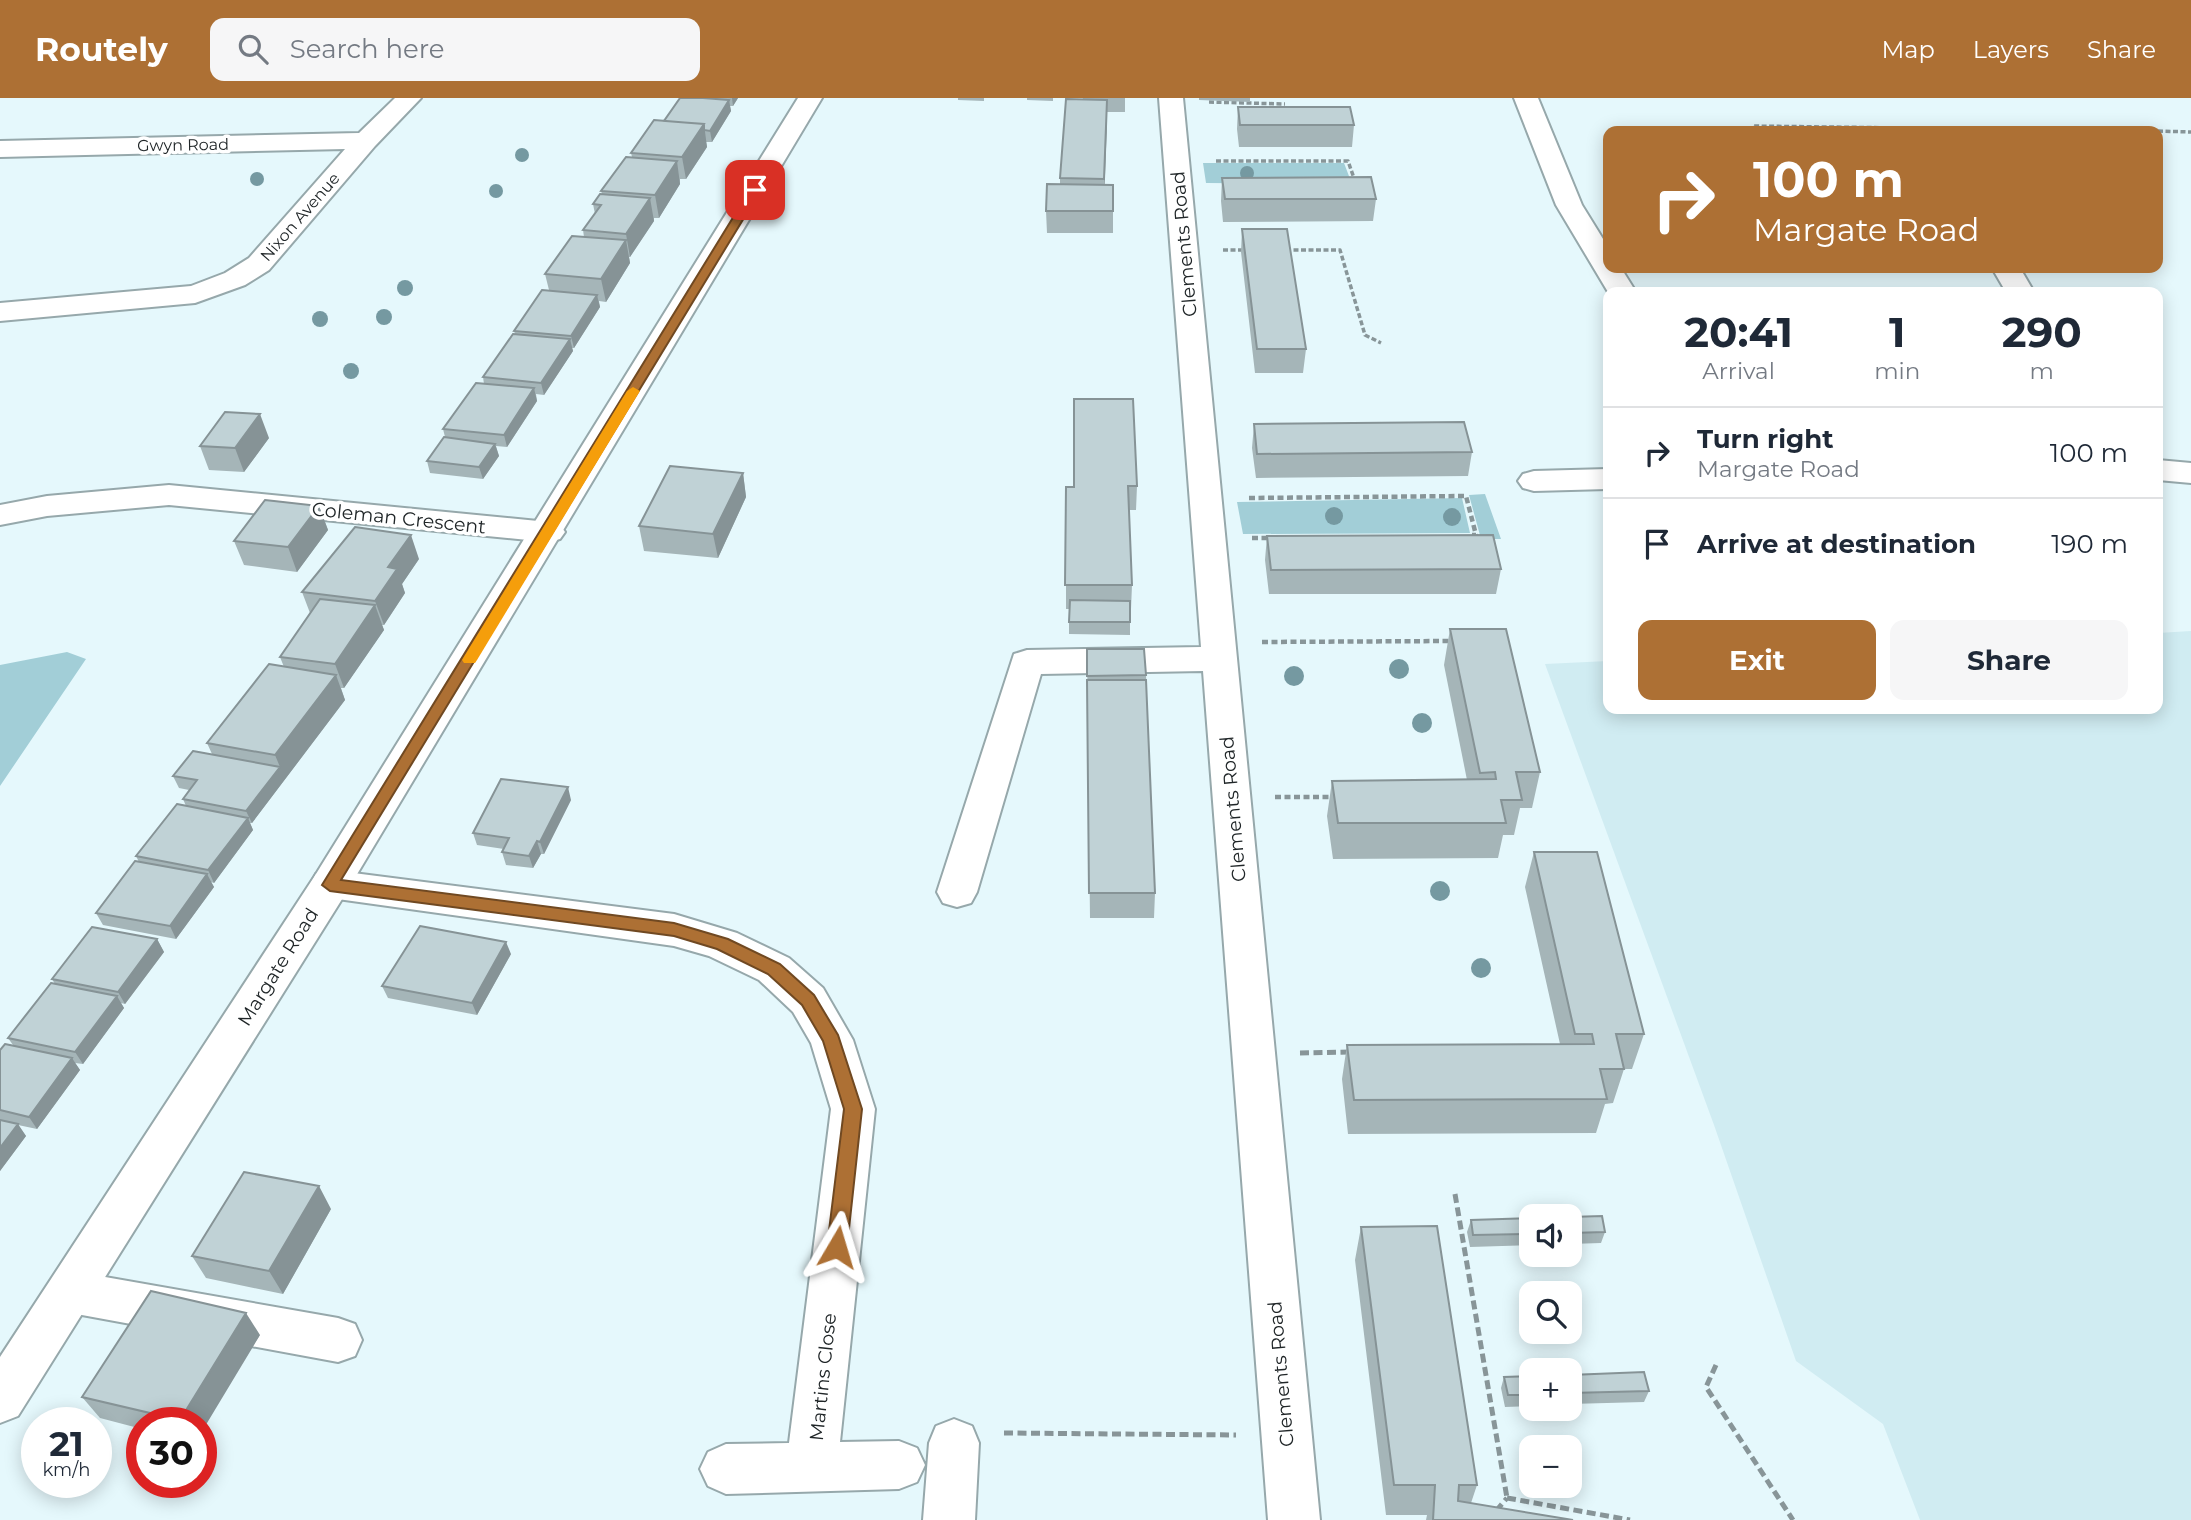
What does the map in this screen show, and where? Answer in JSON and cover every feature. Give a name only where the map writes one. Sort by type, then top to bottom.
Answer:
[{"type":"street","name":"Nixon Avenue","points":[[0,312],[195,294],[235,279],[259,264],[366,141],[409,98]]},
{"type":"street","name":"Margate Road","points":[[0,1400],[330,885],[548,532],[810,98]]},
{"type":"street","points":[[1525,98],[1569,205],[1603,261]]},
{"type":"street","name":"Clements Road","points":[[1172,99],[1294,1520]]},
{"type":"street","name":"Gwyn Road","points":[[0,149],[366,141]]},
{"type":"street","points":[[2163,470],[2191,473]]},
{"type":"street","points":[[1534,481],[1603,479]]},
{"type":"street","name":"Coleman Crescent","points":[[0,515],[47,506],[169,495],[548,532]]},
{"type":"street","points":[[957,892],[1027,662],[1219,650]]},
{"type":"street","name":"Martins Close","points":[[330,885],[674,930],[722,944],[774,969],[808,1000],[832,1040],[853,1109],[812,1467]]},
{"type":"street","points":[[71,1292],[338,1340]]},
{"type":"street","points":[[949,1520],[975,1438]]},
{"type":"street","name":"Martins Close","points":[[726,1469],[899,1465]]},
{"type":"path","points":[[1172,99],[1285,104]]},
{"type":"path","points":[[2163,131],[2191,132]]},
{"type":"path","points":[[1177,161],[1348,161],[1357,186],[1343,186]]},
{"type":"path","points":[[1184,250],[1249,250]]},
{"type":"path","points":[[1275,250],[1340,250],[1365,335],[1381,344]]},
{"type":"path","points":[[1206,498],[1466,496],[1476,535],[1462,535]]},
{"type":"path","points":[[1209,538],[1273,538]]},
{"type":"path","points":[[1219,650],[1458,641]]},
{"type":"path","points":[[1232,797],[1337,797]]},
{"type":"path","points":[[1253,1054],[1365,1052]]},
{"type":"path","points":[[1455,1194],[1507,1498]]},
{"type":"path","points":[[1716,1365],[1706,1387],[1793,1520]]},
{"type":"path","points":[[975,1438],[1286,1435]]},
{"type":"path","points":[[1488,1520],[1507,1498]]},
{"type":"path","points":[[1507,1498],[1630,1520]]},
{"type":"shaded area","points":[[1203,163],[1344,163],[1352,184],[1206,183]]},
{"type":"shaded area","points":[[1485,494],[1501,539],[1481,539],[1469,495]]},
{"type":"shaded area","points":[[1462,498],[1470,533],[1243,534],[1237,502]]},
{"type":"shaded area","points":[[2191,631],[2191,1520],[1920,1520],[1883,1424],[1796,1361],[1714,1125],[1545,664],[1603,661],[1603,714],[2163,714],[2163,633]]},
{"type":"shaded area","points":[[67,652],[86,659],[0,786],[0,665]]},
{"type":"building","points":[[680,98],[729,100],[710,131],[704,130],[704,124],[664,121]]},
{"type":"building","points":[[1066,99],[1107,100],[1104,179],[1060,178]]},
{"type":"building","points":[[1238,107],[1350,107],[1354,125],[1240,125]]},
{"type":"building","points":[[654,120],[704,124],[682,157],[631,153]]},
{"type":"building","points":[[626,157],[677,161],[655,195],[601,191]]},
{"type":"building","points":[[1371,177],[1376,199],[1225,199],[1222,178]]},
{"type":"building","points":[[1047,184],[1113,185],[1113,211],[1046,211]]},
{"type":"building","points":[[600,194],[650,198],[626,234],[583,230],[601,205],[593,204]]},
{"type":"building","points":[[1242,229],[1287,229],[1306,349],[1257,349]]},
{"type":"building","points":[[572,236],[626,240],[601,279],[545,274]]},
{"type":"building","points":[[542,290],[597,295],[571,336],[514,331]]},
{"type":"building","points":[[513,334],[570,339],[541,383],[483,377]]},
{"type":"building","points":[[476,383],[534,388],[504,435],[443,429]]},
{"type":"building","points":[[1074,399],[1133,399],[1137,486],[1128,486],[1132,585],[1065,585],[1066,487],[1074,487]]},
{"type":"building","points":[[225,412],[260,414],[235,448],[200,446]]},
{"type":"building","points":[[1464,422],[1472,452],[1257,454],[1254,424]]},
{"type":"building","points":[[444,437],[495,444],[479,467],[427,461]]},
{"type":"building","points":[[670,466],[743,473],[713,534],[639,526]]},
{"type":"building","points":[[265,500],[319,506],[288,547],[234,541]]},
{"type":"building","points":[[355,527],[411,535],[388,567],[397,569],[375,601],[302,592]]},
{"type":"building","points":[[1493,535],[1501,569],[1271,570],[1267,536]]},
{"type":"building","points":[[320,599],[375,605],[335,664],[280,657]]},
{"type":"building","points":[[1070,600],[1130,601],[1130,622],[1069,622]]},
{"type":"building","points":[[1450,629],[1506,629],[1540,772],[1516,772],[1522,800],[1501,800],[1506,823],[1338,823],[1332,781],[1496,779],[1495,772],[1480,773]]},
{"type":"building","points":[[1087,649],[1144,649],[1146,675],[1087,676]]},
{"type":"building","points":[[269,664],[336,675],[275,755],[207,743]]},
{"type":"building","points":[[1087,680],[1146,680],[1155,893],[1089,893]]},
{"type":"building","points":[[193,751],[280,767],[246,811],[183,799],[197,780],[173,776]]},
{"type":"building","points":[[501,779],[568,787],[540,842],[537,841],[529,856],[502,852],[509,838],[473,833]]},
{"type":"building","points":[[177,804],[248,818],[208,870],[136,856]]},
{"type":"building","points":[[1534,852],[1597,852],[1644,1034],[1616,1034],[1624,1069],[1600,1069],[1607,1099],[1354,1100],[1347,1045],[1594,1044],[1592,1034],[1575,1034]]},
{"type":"building","points":[[135,861],[207,874],[170,926],[96,913]]},
{"type":"building","points":[[420,926],[506,942],[472,1003],[382,986]]},
{"type":"building","points":[[92,927],[157,939],[118,992],[52,979]]},
{"type":"building","points":[[51,983],[117,996],[75,1052],[8,1038]]},
{"type":"building","points":[[5,1044],[72,1058],[29,1117],[0,1110],[0,1050]]},
{"type":"building","points":[[0,1120],[18,1124],[0,1148]]},
{"type":"building","points":[[244,1172],[319,1186],[269,1271],[192,1256]]},
{"type":"building","points":[[1602,1216],[1605,1232],[1582,1233],[1582,1217]]},
{"type":"building","points":[[1519,1218],[1519,1234],[1473,1235],[1471,1220]]},
{"type":"building","points":[[1437,1226],[1477,1485],[1459,1485],[1458,1501],[1573,1520],[1433,1520],[1435,1485],[1394,1485],[1361,1227]]},
{"type":"building","points":[[151,1291],[246,1313],[188,1407],[126,1407],[82,1397]]},
{"type":"building","points":[[1644,1372],[1649,1391],[1582,1393],[1582,1375]]},
{"type":"building","points":[[1519,1376],[1519,1395],[1508,1395],[1504,1377]]},
{"type":"slow traffic","points":[[469,660],[633,391]]},
{"type":"route","points":[[755,190],[330,885],[674,930],[722,944],[774,969],[808,1000],[832,1040],[853,1109],[837,1247]]}]
